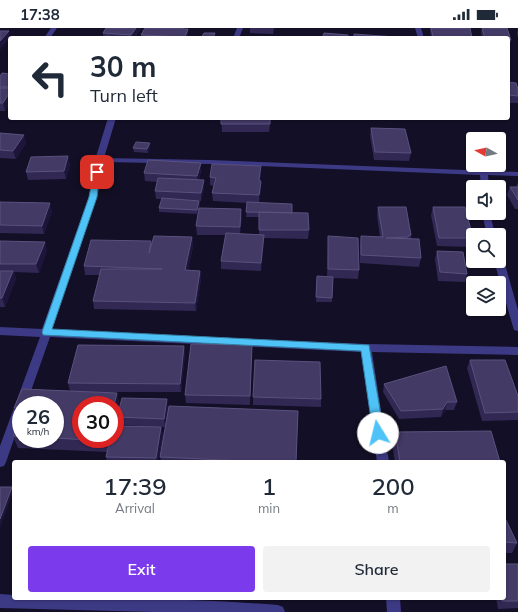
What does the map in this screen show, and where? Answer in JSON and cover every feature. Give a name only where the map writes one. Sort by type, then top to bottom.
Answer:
[{"type":"street","points":[[0,462],[93,197],[99,160],[111,120]]},
{"type":"street","points":[[99,160],[210,162],[518,174]]},
{"type":"street","points":[[484,173],[484,180]]},
{"type":"street","points":[[501,268],[518,327]]},
{"type":"street","points":[[0,331],[366,348],[518,351]]},
{"type":"street","points":[[366,348],[383,460]]},
{"type":"street","points":[[393,600],[394,612]]},
{"type":"street","points":[[0,601],[219,607],[278,612]]},
{"type":"building","points":[[106,28],[136,28],[131,35],[103,33]]},
{"type":"building","points":[[145,28],[188,29],[185,36],[141,35]]},
{"type":"building","points":[[431,28],[470,28],[472,36],[433,36]]},
{"type":"building","points":[[482,28],[507,28],[510,36],[484,36]]},
{"type":"building","points":[[0,31],[9,31],[0,41]]},
{"type":"building","points":[[204,33],[215,33],[214,36],[202,36]]},
{"type":"building","points":[[324,33],[348,35],[348,36],[323,36]]},
{"type":"building","points":[[354,34],[382,36],[354,36]]},
{"type":"building","points":[[2,73],[8,74],[8,87],[0,87],[0,76]]},
{"type":"building","points":[[510,82],[516,83],[518,96],[510,95]]},
{"type":"building","points":[[0,88],[8,88],[8,95],[3,103],[0,103]]},
{"type":"building","points":[[221,120],[270,120],[270,124],[221,124]]},
{"type":"building","points":[[371,128],[405,129],[411,153],[375,152]]},
{"type":"building","points":[[0,133],[24,135],[13,151],[0,150]]},
{"type":"building","points":[[136,142],[150,143],[147,149],[133,148]]},
{"type":"building","points":[[68,156],[64,171],[26,172],[31,157]]},
{"type":"building","points":[[148,160],[201,163],[197,176],[144,173]]},
{"type":"building","points":[[212,164],[261,166],[259,195],[212,193],[216,178],[210,177]]},
{"type":"building","points":[[158,178],[204,180],[201,193],[155,191]]},
{"type":"building","points":[[510,187],[518,187],[518,200]]},
{"type":"building","points":[[162,198],[199,201],[197,210],[159,208]]},
{"type":"building","points":[[0,202],[50,203],[42,226],[0,225]]},
{"type":"building","points":[[247,202],[292,204],[292,213],[246,212]]},
{"type":"building","points":[[378,207],[406,207],[411,235],[408,237],[386,238],[419,239],[421,258],[361,255],[361,236],[383,237]]},
{"type":"building","points":[[433,207],[465,207],[466,220],[468,220],[470,228],[466,228],[466,238],[439,238]]},
{"type":"building","points":[[199,208],[241,209],[240,227],[196,226]]},
{"type":"building","points":[[259,212],[308,213],[309,230],[259,230]]},
{"type":"building","points":[[226,233],[264,235],[261,263],[221,261]]},
{"type":"building","points":[[154,236],[192,237],[185,270],[200,271],[195,303],[93,301],[101,269],[162,269],[84,266],[91,240],[151,241],[149,253]]},
{"type":"building","points":[[328,236],[358,238],[359,270],[328,269]]},
{"type":"building","points":[[0,241],[45,242],[36,264],[0,264]]},
{"type":"building","points":[[437,251],[463,252],[467,274],[440,272]]},
{"type":"building","points":[[0,271],[13,271],[2,298],[0,298]]},
{"type":"building","points":[[317,276],[333,277],[332,298],[316,297]]},
{"type":"building","points":[[191,344],[252,345],[250,396],[185,395]]},
{"type":"building","points":[[78,345],[184,346],[180,384],[68,383]]},
{"type":"building","points":[[255,360],[320,362],[321,399],[253,397]]},
{"type":"building","points":[[470,360],[505,360],[518,396],[518,412],[485,413]]},
{"type":"building","points":[[446,366],[457,402],[447,402],[443,409],[401,411],[384,384]]},
{"type":"building","points":[[22,389],[117,393],[116,396],[72,396],[72,439],[64,439],[64,396],[19,396]]},
{"type":"building","points":[[124,398],[167,399],[164,419],[124,417]]},
{"type":"building","points":[[169,406],[298,411],[296,460],[223,460],[160,457]]},
{"type":"building","points":[[124,426],[161,427],[156,458],[106,457],[108,448],[124,448]]},
{"type":"building","points":[[491,431],[499,460],[400,460],[395,432]]},
{"type":"building","points":[[0,487],[12,487],[0,519]]},
{"type":"building","points":[[506,520],[517,543],[506,542]]},
{"type":"building","points":[[506,564],[518,564],[518,601],[502,601],[506,600]]},
{"type":"route","points":[[97,172],[93,197],[46,332],[366,348],[378,433]]}]
